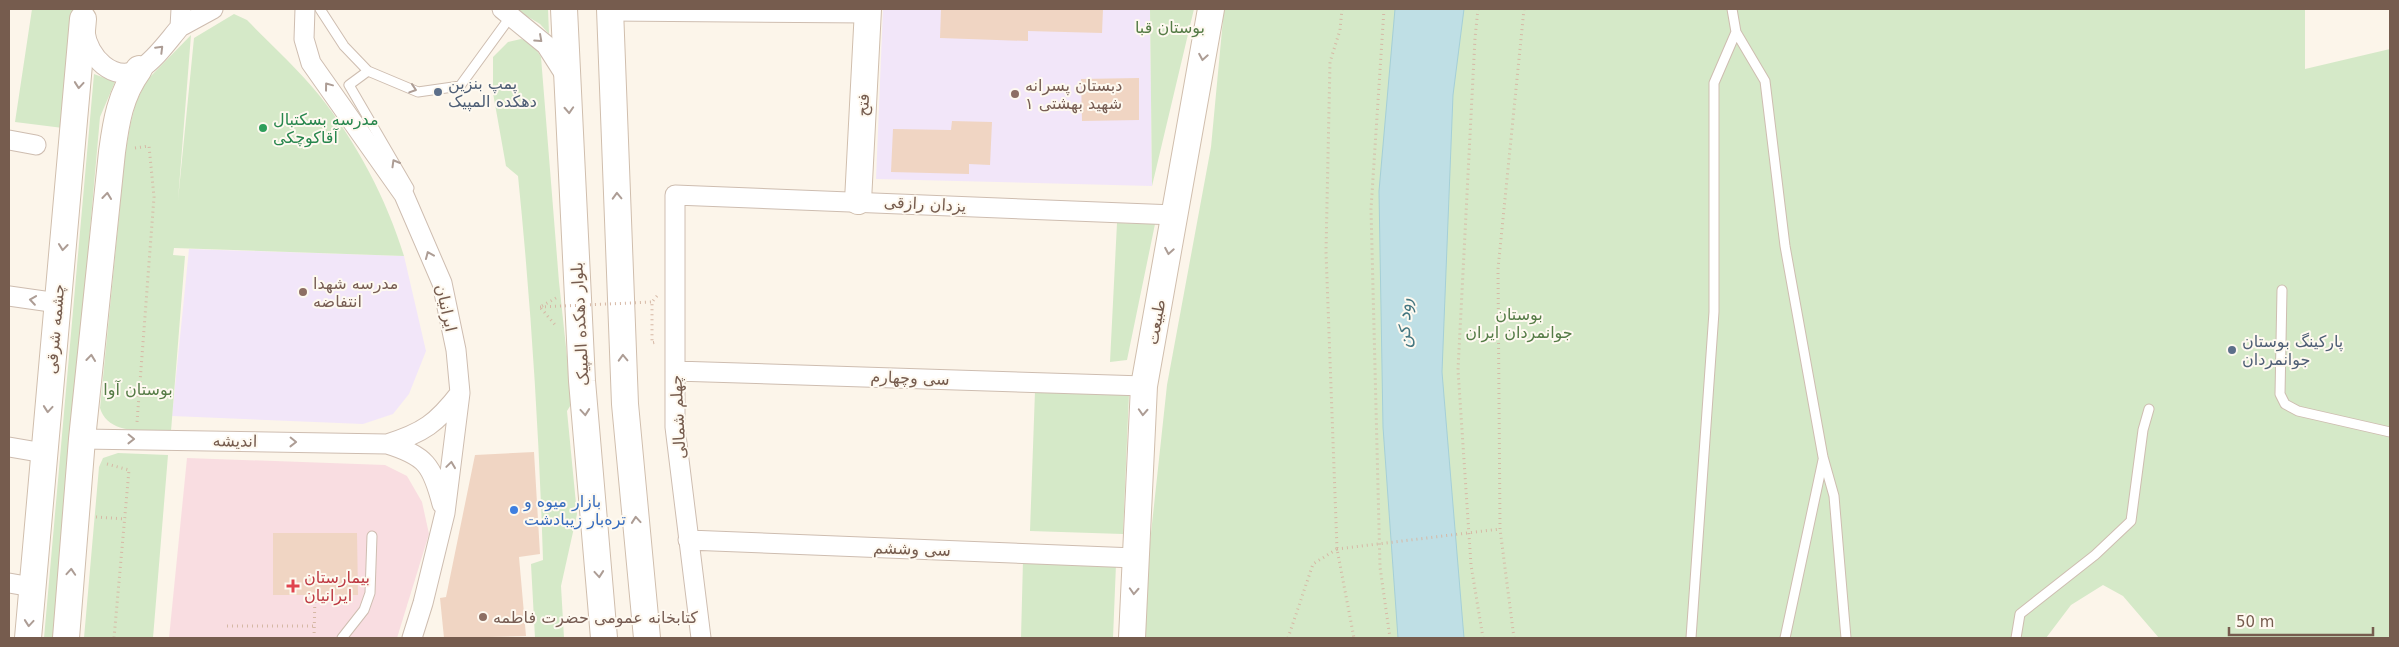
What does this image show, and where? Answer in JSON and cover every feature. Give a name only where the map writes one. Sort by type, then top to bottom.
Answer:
[{"type":"street","points":[[66,638],[82,439],[112,152],[119,110],[128,85],[180,18],[213,9]]},
{"type":"street","name":"ایرانیان","points":[[305,9],[304,39],[311,63],[404,195],[442,283],[456,350],[460,393],[444,513],[423,603],[412,638]]},
{"type":"street","name":"بلوار دهکده المپیک","points":[[564,9],[582,381],[604,638]]},
{"type":"street","name":"طبیعت","points":[[1132,638],[1144,386],[1176,215],[1211,9]]},
{"type":"street","points":[[648,638],[625,404],[610,10],[868,11]]},
{"type":"street","name":"فتح","points":[[858,201],[868,11]]},
{"type":"street","points":[[506,12],[546,45],[568,78]]},
{"type":"street","points":[[85,14],[86,37],[91,51],[99,63],[111,70],[139,70]]},
{"type":"street","name":"چشمه شرقی","points":[[28,638],[20,585],[44,452],[85,14]]},
{"type":"street","points":[[9,140],[36,145]]},
{"type":"street","name":"یزدان رازقی","points":[[675,195],[1176,215]]},
{"type":"street","name":"چهلم شمالی","points":[[675,195],[676,427],[701,638]]},
{"type":"street","points":[[9,296],[58,303]]},
{"type":"street","name":"سی وچهارم","points":[[675,371],[1144,386]]},
{"type":"street","points":[[387,444],[414,436],[441,417],[460,393]]},
{"type":"street","name":"اندیشه","points":[[82,439],[387,444]]},
{"type":"street","points":[[387,444],[413,452],[430,468],[438,485],[444,513]]},
{"type":"street","points":[[9,447],[44,452]]},
{"type":"street","name":"سی وششم","points":[[688,540],[1135,558]]},
{"type":"lane","points":[[320,9],[344,46],[368,70],[418,92],[460,86],[506,12]]},
{"type":"lane","points":[[1732,9],[1736,32],[1765,81],[1785,246],[1823,457],[1834,496],[1846,638]]},
{"type":"lane","points":[[1691,638],[1714,312],[1714,83],[1736,32]]},
{"type":"lane","points":[[368,70],[350,85],[408,186],[409,208]]},
{"type":"lane","points":[[2282,290],[2280,394],[2285,404],[2298,411],[2390,432]]},
{"type":"lane","points":[[2016,638],[2020,614],[2095,555],[2131,521],[2143,430],[2149,409]]},
{"type":"lane","points":[[1785,638],[1823,457]]},
{"type":"lane","points":[[342,638],[364,610],[370,593],[372,536]]},
{"type":"path","points":[[1342,9],[1340,30],[1330,62],[1326,252],[1337,549],[1354,638]]},
{"type":"path","points":[[1384,9],[1371,209],[1380,566],[1390,638]]},
{"type":"path","points":[[1478,9],[1458,370],[1471,565],[1483,638]]},
{"type":"path","points":[[1514,638],[1500,529],[1498,269],[1524,9]]},
{"type":"path","points":[[112,152],[149,146],[153,189],[137,427]]},
{"type":"path","points":[[540,307],[652,302],[652,342]]},
{"type":"path","points":[[107,464],[130,470],[114,638]]},
{"type":"path","points":[[1288,638],[1313,564],[1337,549],[1500,529]]},
{"type":"path","points":[[314,638],[315,595]]},
{"type":"path","points":[[227,626],[314,626]]},
{"type":"shaded area","name":"دبستان پسرانه شهید بهشتی ۱","points":[[883,9],[1150,9],[1152,186],[876,179]]},
{"type":"shaded area","points":[[189,249],[404,256],[426,351],[409,394],[393,414],[363,424],[172,416]]},
{"type":"shaded area","name":"بیمارستان ایرانیان","points":[[187,458],[385,465],[407,476],[422,502],[429,534],[397,638],[169,638]]},
{"type":"green space","points":[[32,9],[77,9],[63,128],[15,122]]},
{"type":"green space","points":[[515,9],[548,9],[549,34],[540,24]]},
{"type":"green space","name":"بوستان قبا","points":[[1150,9],[1194,9],[1152,186]]},
{"type":"green space","name":"بوستان جوانمردان ایران","points":[[1224,9],[2305,9],[2305,69],[2390,49],[2390,638],[2159,638],[2123,596],[2103,585],[2071,605],[2046,638],[1145,638],[1148,561],[1167,385],[1211,147]]},
{"type":"green space","name":"مدرسه بسکتبال آقاکوچکی","points":[[234,14],[247,20],[284,57],[311,85],[333,113],[358,151],[369,172],[389,214],[404,256],[174,248],[173,255],[185,256],[171,431],[130,430],[111,423],[104,417],[100,408],[125,155],[136,102],[147,80],[191,35],[178,200],[194,38]]},
{"type":"green space","points":[[521,39],[532,43],[541,57],[559,282],[572,403],[567,411],[577,514],[561,586],[564,638],[535,638],[531,564],[543,560],[531,320],[518,176],[506,166],[493,93],[493,57],[508,42]]},
{"type":"green space","points":[[94,74],[115,82],[100,117],[54,638],[44,638]]},
{"type":"green space","points":[[1117,223],[1155,224],[1127,360],[1110,362]]},
{"type":"green space","points":[[1035,391],[1129,394],[1123,534],[1030,531]]},
{"type":"green space","points":[[118,453],[168,455],[153,638],[84,638],[99,467],[103,458]]},
{"type":"green space","points":[[1023,560],[1116,564],[1113,638],[1021,638]]},
{"type":"water","name":"رود کن","points":[[1395,9],[1464,9],[1453,95],[1442,372],[1464,638],[1398,638],[1383,427],[1379,191]]},
{"type":"building","points":[[941,9],[1103,9],[1102,33],[1028,31],[1028,41],[940,38]]},
{"type":"building","points":[[1139,78],[1139,120],[1082,121],[1081,79]]},
{"type":"building","points":[[952,121],[992,122],[990,165],[969,164],[969,174],[891,172],[893,129],[951,130]]},
{"type":"building","points":[[534,452],[540,554],[519,557],[526,636],[444,638],[440,598],[446,597],[475,455]]},
{"type":"building","points":[[273,533],[357,533],[358,595],[273,595]]},
{"type":"place","name":"پمپ بنزین دهکده المپیک","points":[[438,92]]},
{"type":"place","name":"دبستان پسرانه شهید بهشتی ۱","points":[[1015,94]]},
{"type":"place","name":"مدرسه بسکتبال آقاکوچکی","points":[[263,128]]},
{"type":"place","name":"مدرسه شهدا انتفاضه","points":[[303,292]]},
{"type":"place","name":"پارکینگ بوستان جوانمردان","points":[[2232,350]]},
{"type":"place","name":"بازار میوه و تره‌بار زیبادشت","points":[[514,510]]},
{"type":"place","name":"بیمارستان ایرانیان","points":[[293,586]]},
{"type":"place","name":"کتابخانه عمومی حضرت فاطمه","points":[[483,617]]},
{"type":"park label","name":"بوستان آوا","points":[[138,389]]}]
